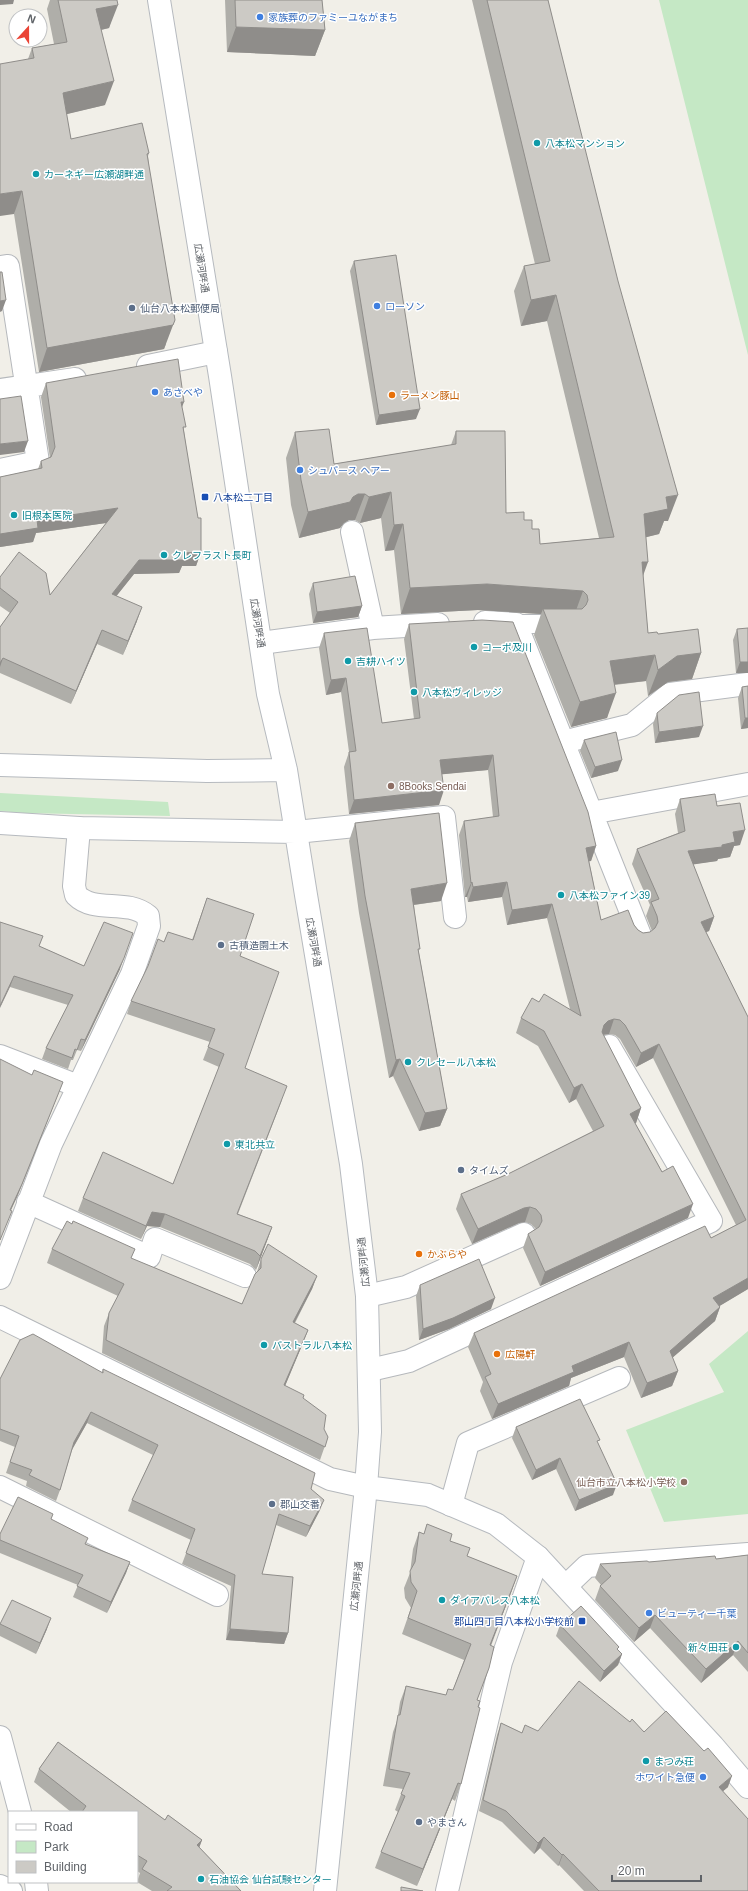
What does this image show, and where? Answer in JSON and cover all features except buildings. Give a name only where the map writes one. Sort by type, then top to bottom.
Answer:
[{"type":"street","name":"広瀬河畔通","points":[[159,0],[216,352],[268,694],[286,770],[351,1164],[367,1296],[370,1370],[370,1432],[366,1487],[324,1891]]},
{"type":"street","points":[[0,267],[8,266],[38,462],[0,470]]},
{"type":"street","points":[[126,370],[216,352]]},
{"type":"street","points":[[0,390],[95,375]]},
{"type":"street","points":[[352,532],[373,628]]},
{"type":"street","points":[[261,643],[373,628],[465,622],[516,624],[640,935]]},
{"type":"street","points":[[563,742],[632,725],[670,694],[748,684]]},
{"type":"street","points":[[0,764],[207,770],[286,770]]},
{"type":"street","points":[[591,813],[748,784]]},
{"type":"street","points":[[0,823],[79,828],[296,832],[444,818],[455,917]]},
{"type":"street","points":[[0,1278],[51,1144],[132,974],[149,926],[148,916],[140,910],[131,907],[93,904],[84,901],[76,895],[74,886],[79,828]]},
{"type":"street","points":[[370,1370],[409,1361],[711,1221],[609,1046]]},
{"type":"street","points":[[0,1056],[78,1086]]},
{"type":"street","points":[[28,1202],[149,1256],[155,1239],[245,1276]]},
{"type":"street","points":[[367,1296],[406,1287],[524,1234]]},
{"type":"street","points":[[0,1318],[330,1479],[366,1487],[428,1495],[496,1524],[538,1557],[566,1586],[713,1746],[748,1787]]},
{"type":"street","points":[[451,1505],[468,1442],[619,1378]]},
{"type":"street","points":[[0,1486],[217,1596]]},
{"type":"street","points":[[566,1586],[587,1566],[748,1554]]},
{"type":"street","points":[[447,1891],[501,1662],[538,1557]]},
{"type":"street","points":[[0,1737],[20,1811]]},
{"type":"street","points":[[0,1886],[11,1891]]},
{"type":"lane","points":[[516,624],[568,624]]},
{"type":"green space","points":[[659,0],[748,0],[748,355]]},
{"type":"green space","points":[[0,793],[168,802],[170,816],[23,813],[0,811]]},
{"type":"green space","points":[[748,1331],[748,1514],[664,1522],[626,1430],[724,1392],[709,1364]]},
{"type":"place","name":"家族葬のファミーユながまち","points":[[260,17]]},
{"type":"place","name":"八本松マンション","points":[[537,143]]},
{"type":"place","name":"カーネギー広瀬湖畔通","points":[[36,174]]},
{"type":"place","name":"ローソン","points":[[377,306]]},
{"type":"place","name":"仙台八本松郵便局","points":[[132,308]]},
{"type":"place","name":"あさべや","points":[[155,392]]},
{"type":"place","name":"ラーメン豚山","points":[[392,395]]},
{"type":"place","name":"シュパース ヘアー","points":[[300,470]]},
{"type":"place","name":"八本松二丁目","points":[[205,497]]},
{"type":"place","name":"旧根本医院","points":[[14,515]]},
{"type":"place","name":"クレフラスト長町","points":[[164,555]]},
{"type":"place","name":"コーポ及川","points":[[474,647]]},
{"type":"place","name":"吉耕ハイツ","points":[[348,661]]},
{"type":"place","name":"八本松ヴィレッジ","points":[[414,692]]},
{"type":"place","name":"8Books Sendai","points":[[391,786]]},
{"type":"place","name":"八本松ファイン39","points":[[561,895]]},
{"type":"place","name":"古積造園土木","points":[[221,945]]},
{"type":"place","name":"クレセール八本松","points":[[408,1062]]},
{"type":"place","name":"東北共立","points":[[227,1144]]},
{"type":"place","name":"タイムズ","points":[[461,1170]]},
{"type":"place","name":"かぶらや","points":[[419,1254]]},
{"type":"place","name":"パストラル八本松","points":[[264,1345]]},
{"type":"place","name":"広陽軒","points":[[497,1354]]},
{"type":"place","name":"仙台市立八本松小学校","points":[[684,1482]]},
{"type":"place","name":"郡山交番","points":[[272,1504]]},
{"type":"place","name":"ダイアパレス八本松","points":[[442,1600]]},
{"type":"place","name":"ビューティー千葉","points":[[649,1613]]},
{"type":"place","name":"郡山四丁目八本松小学校前","points":[[582,1621]]},
{"type":"place","name":"新々田荘","points":[[736,1647]]},
{"type":"place","name":"まつみ荘","points":[[646,1761]]},
{"type":"place","name":"ホワイト急便","points":[[703,1777]]},
{"type":"place","name":"やまさん","points":[[419,1822]]},
{"type":"place","name":"石油協会 仙台試験センター","points":[[201,1879]]}]
